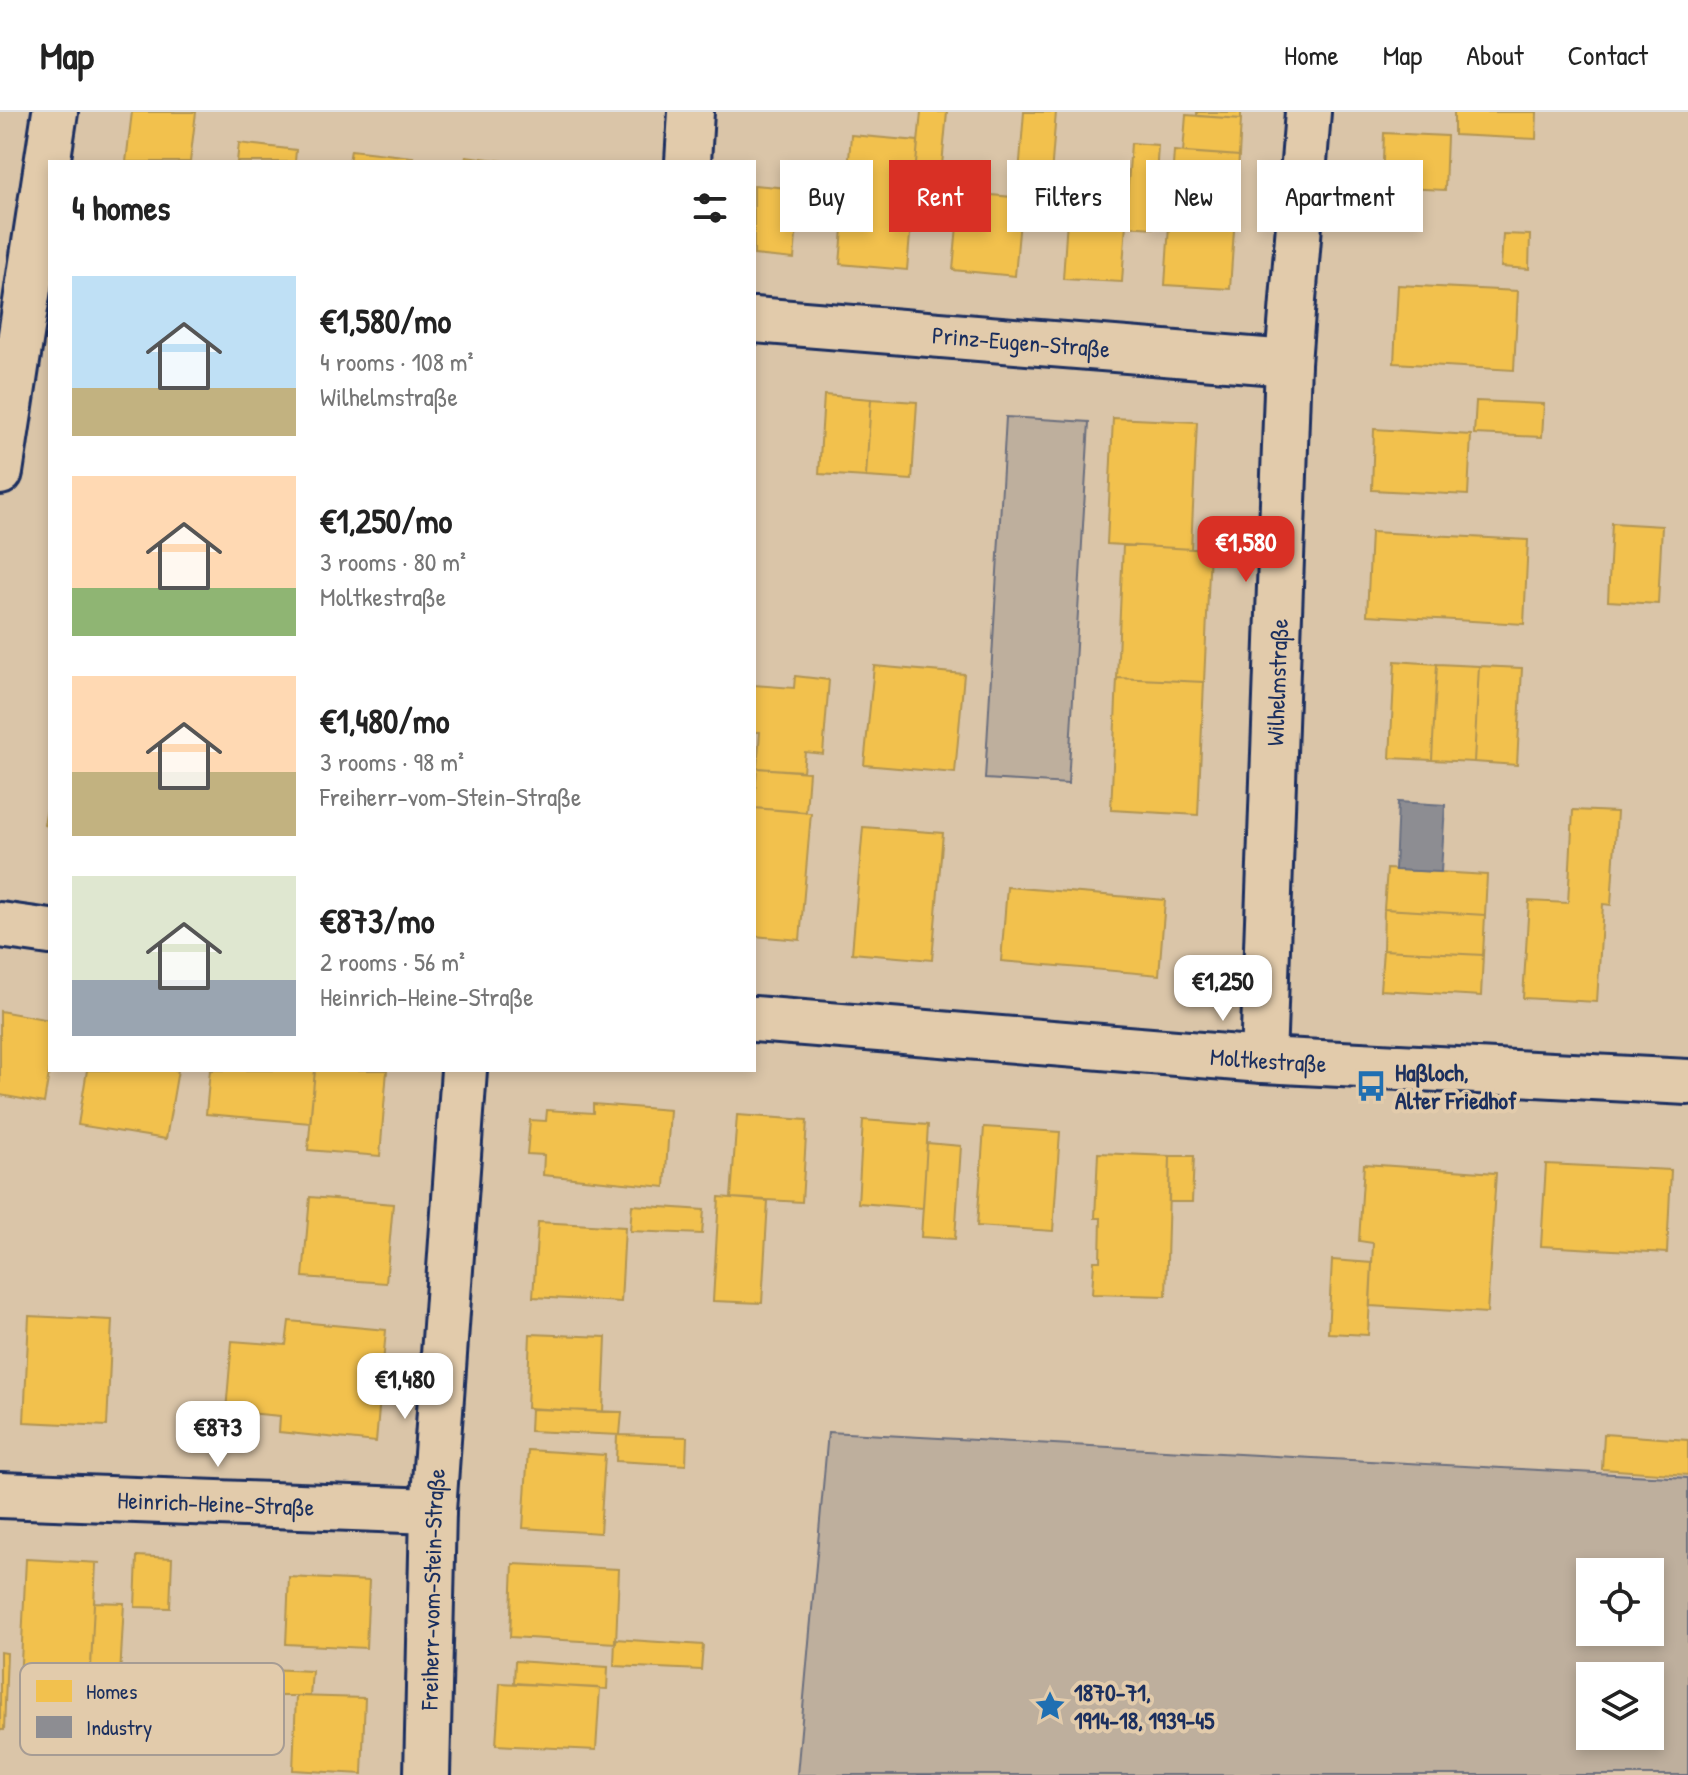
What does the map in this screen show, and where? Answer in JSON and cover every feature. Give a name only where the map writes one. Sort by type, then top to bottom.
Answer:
[{"type":"street","points":[[51,160],[55,112]]},
{"type":"street","points":[[688,160],[691,112]]},
{"type":"street","name":"Wilhelmstraße","points":[[1263,1060],[1288,363],[1308,112]]},
{"type":"street","points":[[0,472],[42,255],[48,189]]},
{"type":"street","name":"Prinz-Eugen-Straße","points":[[756,320],[1288,363]]},
{"type":"street","points":[[0,925],[48,932]]},
{"type":"street","name":"Moltkestraße","points":[[756,1019],[1263,1060],[1688,1082]]},
{"type":"street","name":"Freiherr-vom-Stein-Straße","points":[[427,1775],[433,1511],[464,1072]]},
{"type":"street","name":"Heinrich-Heine-Straße","points":[[0,1495],[433,1511]]},
{"type":"shaded area","points":[[1006,417],[1089,422],[1068,784],[985,779]]},
{"type":"shaded area","points":[[828,1432],[1688,1478],[1688,1775],[797,1775]]},
{"type":"building: Homes","points":[[132,112],[196,112],[190,160],[126,160]]},
{"type":"building: Homes","points":[[921,112],[947,112],[942,160],[916,160]]},
{"type":"building: Homes","points":[[1024,112],[1056,112],[1052,160],[1020,160]]},
{"type":"building: Homes","points":[[1197,112],[1241,112],[1241,119],[1197,116]]},
{"type":"building: Homes","points":[[1454,112],[1537,112],[1536,139],[1454,135]]},
{"type":"building: Homes","points":[[1186,115],[1241,119],[1239,156],[1183,152]]},
{"type":"building: Homes","points":[[1384,133],[1447,136],[1445,190],[1423,189],[1423,160],[1383,160]]},
{"type":"building: Homes","points":[[851,135],[918,141],[916,160],[889,160],[889,232],[910,232],[907,270],[840,264],[843,232],[873,232],[873,160],[849,160]]},
{"type":"building: Homes","points":[[239,143],[296,150],[295,160],[237,160]]},
{"type":"building: Homes","points":[[1131,143],[1158,145],[1157,160],[1146,160],[1146,228],[1130,226]]},
{"type":"building: Homes","points":[[351,150],[413,157],[412,160],[349,160]]},
{"type":"building: Homes","points":[[1174,151],[1239,156],[1239,160],[1173,160]]},
{"type":"building: Homes","points":[[466,156],[496,160],[465,160]]},
{"type":"building: Homes","points":[[756,185],[780,187],[780,232],[796,232],[794,259],[756,255]]},
{"type":"building: Homes","points":[[991,195],[1007,197],[1007,232],[1019,232],[1015,276],[953,270],[956,232],[991,232]]},
{"type":"building: Homes","points":[[1066,232],[1125,232],[1122,282],[1063,279]]},
{"type":"building: Homes","points":[[1169,232],[1234,232],[1230,289],[1165,285]]},
{"type":"building: Homes","points":[[1503,234],[1530,235],[1529,269],[1501,267]]},
{"type":"building: Homes","points":[[1398,285],[1518,291],[1514,370],[1394,363]]},
{"type":"building: Homes","points":[[824,395],[871,399],[866,477],[819,474]]},
{"type":"building: Homes","points":[[871,399],[917,402],[912,480],[866,477]]},
{"type":"building: Homes","points":[[1476,401],[1544,404],[1542,437],[1474,434]]},
{"type":"building: Homes","points":[[1113,418],[1197,422],[1191,549],[1107,544]]},
{"type":"building: Homes","points":[[1374,429],[1471,435],[1468,495],[1372,490]]},
{"type":"building: Homes","points":[[1612,523],[1662,526],[1658,604],[1608,601]]},
{"type":"building: Homes","points":[[1371,532],[1528,540],[1524,624],[1367,615]]},
{"type":"building: Homes","points":[[1123,545],[1210,550],[1204,682],[1117,678]]},
{"type":"building: Homes","points":[[1395,661],[1437,664],[1432,760],[1390,758]]},
{"type":"building: Homes","points":[[1437,664],[1479,666],[1474,762],[1432,760]]},
{"type":"building: Homes","points":[[874,666],[964,674],[955,773],[864,765]]},
{"type":"building: Homes","points":[[1479,666],[1522,668],[1517,765],[1474,762]]},
{"type":"building: Homes","points":[[795,676],[829,680],[823,754],[805,752],[803,771],[757,768],[760,732],[756,732],[756,685],[794,688]]},
{"type":"building: Homes","points":[[1117,678],[1204,682],[1198,815],[1111,810]]},
{"type":"building: Homes","points":[[757,768],[809,772],[806,812],[756,808]]},
{"type":"building: Homes","points":[[48,804],[48,826],[44,825]]},
{"type":"building: Homes","points":[[756,808],[811,813],[800,940],[756,936]]},
{"type":"building: Homes","points":[[1573,810],[1617,812],[1611,905],[1603,904],[1597,1002],[1523,998],[1529,901],[1568,903]]},
{"type":"building: Homes","points":[[863,827],[943,833],[932,960],[852,953]]},
{"type":"building: Homes","points":[[1387,869],[1487,875],[1485,915],[1384,909]]},
{"type":"building: Homes","points":[[1007,887],[1165,900],[1159,975],[1001,961]]},
{"type":"building: Homes","points":[[1384,909],[1485,915],[1483,955],[1383,950]]},
{"type":"building: Homes","points":[[1383,950],[1483,955],[1481,996],[1380,990]]},
{"type":"building: Homes","points":[[0,1011],[48,1020],[49,1072],[44,1103],[0,1095]]},
{"type":"building: Homes","points":[[87,1072],[178,1072],[166,1139],[78,1125]]},
{"type":"building: Homes","points":[[210,1072],[315,1072],[310,1123],[206,1114]]},
{"type":"building: Homes","points":[[315,1072],[387,1072],[380,1156],[308,1150]]},
{"type":"building: Homes","points":[[593,1104],[670,1110],[665,1187],[543,1175],[544,1155],[527,1154],[530,1120],[546,1121],[547,1110],[593,1113]]},
{"type":"building: Homes","points":[[737,1115],[807,1120],[802,1202],[731,1198]]},
{"type":"building: Homes","points":[[863,1120],[928,1125],[923,1208],[858,1203]]},
{"type":"building: Homes","points":[[984,1127],[1060,1132],[1053,1231],[977,1226]]},
{"type":"building: Homes","points":[[927,1143],[961,1146],[955,1239],[921,1237]]},
{"type":"building: Homes","points":[[1098,1153],[1170,1156],[1166,1296],[1092,1294],[1094,1261],[1100,1261],[1101,1218],[1095,1218]]},
{"type":"building: Homes","points":[[1170,1156],[1194,1156],[1192,1202],[1169,1202]]},
{"type":"building: Homes","points":[[1364,1164],[1496,1173],[1487,1313],[1370,1306],[1373,1243],[1359,1241]]},
{"type":"building: Homes","points":[[1546,1164],[1671,1170],[1667,1253],[1541,1246]]},
{"type":"building: Homes","points":[[310,1197],[393,1204],[386,1283],[303,1277]]},
{"type":"building: Homes","points":[[719,1197],[768,1201],[762,1303],[713,1301]]},
{"type":"building: Homes","points":[[632,1205],[704,1210],[702,1234],[630,1231]]},
{"type":"building: Homes","points":[[538,1222],[625,1227],[621,1302],[533,1297]]},
{"type":"building: Homes","points":[[1332,1260],[1372,1263],[1368,1335],[1328,1333]]},
{"type":"building: Homes","points":[[29,1316],[112,1320],[107,1426],[24,1422]]},
{"type":"building: Homes","points":[[289,1321],[386,1330],[376,1442],[279,1432],[280,1416],[226,1411],[232,1341],[286,1345]]},
{"type":"building: Homes","points":[[530,1334],[606,1337],[603,1412],[527,1408]]},
{"type":"building: Homes","points":[[531,1409],[622,1412],[620,1435],[530,1431]]},
{"type":"building: Homes","points":[[1604,1434],[1688,1440],[1688,1475],[1602,1469]]},
{"type":"building: Homes","points":[[617,1435],[687,1437],[686,1465],[616,1461]]},
{"type":"building: Homes","points":[[528,1450],[605,1455],[600,1533],[523,1528]]},
{"type":"building: Homes","points":[[137,1556],[172,1558],[170,1608],[135,1607]]},
{"type":"building: Homes","points":[[26,1559],[101,1563],[96,1563],[91,1663],[21,1663]]},
{"type":"building: Homes","points":[[513,1564],[619,1569],[616,1643],[510,1637]]},
{"type":"building: Homes","points":[[289,1577],[369,1581],[366,1648],[286,1644]]},
{"type":"building: Homes","points":[[94,1602],[124,1603],[121,1663],[91,1663]]},
{"type":"building: Homes","points":[[615,1639],[703,1645],[701,1670],[614,1666]]},
{"type":"building: Homes","points":[[0,1652],[7,1653],[4,1730],[0,1730]]},
{"type":"building: Homes","points":[[515,1661],[608,1667],[607,1689],[514,1683]]},
{"type":"building: Homes","points":[[284,1670],[312,1671],[310,1696],[284,1696]]},
{"type":"building: Homes","points":[[500,1683],[600,1688],[596,1750],[496,1745]]},
{"type":"building: Homes","points":[[296,1696],[365,1698],[362,1774],[293,1770]]},
{"type":"building: Industry","points":[[1398,802],[1445,805],[1441,872],[1395,870]]},
{"type":"place","name":"Haßloch, Alter Friedhof","points":[[1371,1086]]},
{"type":"place","name":"1870-71, 1914-18, 1939-45","points":[[1050,1706]]}]
